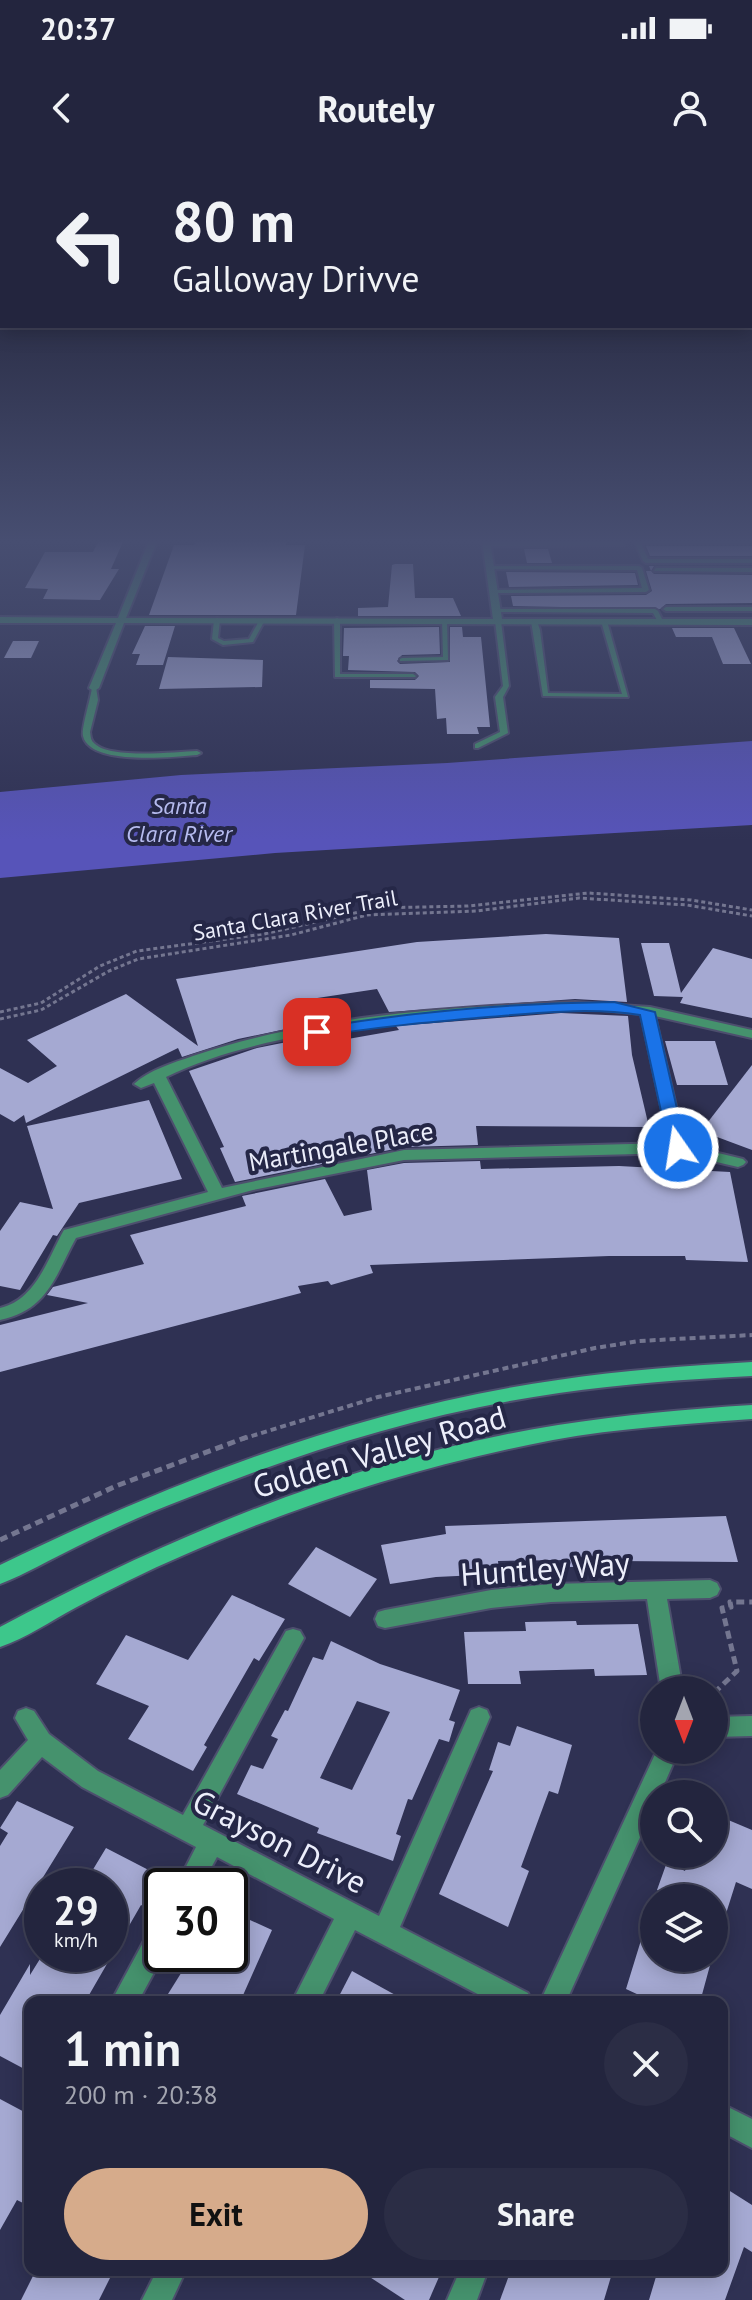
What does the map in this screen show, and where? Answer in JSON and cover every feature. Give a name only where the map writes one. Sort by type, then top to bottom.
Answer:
[{"type":"main road","name":"Golden Valley Road","points":[[0,1575],[163,1497],[355,1431],[446,1408],[553,1388],[641,1376],[752,1369]]},
{"type":"main road","name":"Golden Valley Road","points":[[0,1638],[142,1563],[255,1516],[353,1482],[463,1453],[581,1429],[752,1412]]},
{"type":"street","points":[[94,688],[112,641]]},
{"type":"street","points":[[141,1084],[157,1074],[262,1041],[383,1021],[548,1007],[614,1007],[752,1034]]},
{"type":"street","points":[[647,1012],[678,1148]]},
{"type":"street","points":[[157,1074],[217,1194]]},
{"type":"street","name":"Martingale Place","points":[[0,1314],[10,1314],[33,1302],[70,1234],[217,1194],[404,1155],[678,1148],[738,1162]]},
{"type":"street","name":"Huntley Way","points":[[385,1619],[506,1597],[710,1589]]},
{"type":"street","points":[[656,1592],[670,1676]]},
{"type":"street","points":[[187,1831],[293,1638]]},
{"type":"street","points":[[385,1932],[479,1717]]},
{"type":"street","name":"Grayson Drive","points":[[26,1718],[41,1742],[90,1779],[508,1996]]},
{"type":"street","points":[[728,1727],[752,1726]]},
{"type":"street","points":[[0,1787],[41,1742]]},
{"type":"street","points":[[556,1996],[662,1764]]},
{"type":"street","points":[[198,1868],[211,1844]]},
{"type":"street","points":[[308,1996],[349,1915]]},
{"type":"street","points":[[127,1996],[144,1966]]},
{"type":"street","points":[[728,2120],[752,2134]]},
{"type":"street","points":[[157,2300],[169,2276]]},
{"type":"street","points":[[462,2300],[472,2276]]},
{"type":"lane","points":[[223,641],[251,641]]},
{"type":"lane","points":[[337,641],[337,676],[413,676]]},
{"type":"lane","points":[[402,660],[446,659],[445,641]]},
{"type":"lane","points":[[478,746],[504,733],[499,697],[506,686],[500,641]]},
{"type":"lane","points":[[539,641],[545,695],[626,696],[610,641]]},
{"type":"lane","points":[[94,688],[87,737],[92,746],[109,753],[136,755],[197,753]]},
{"type":"path","points":[[0,1012],[41,1003],[100,966],[137,951],[264,934],[376,908],[468,906],[596,893],[691,900],[752,913]]},
{"type":"path","name":"Santa Clara River Trail","points":[[0,1019],[28,1015],[53,1005],[109,971],[138,959],[275,938],[367,915],[476,911],[587,898],[752,913]]},
{"type":"path","points":[[728,1680],[737,1671],[722,1608],[731,1607],[730,1602],[752,1602]]},
{"type":"water","name":"Santa Clara River","points":[[752,741],[752,825],[275,853],[0,878],[0,792],[181,775],[447,763]]},
{"type":"building","points":[[13,641],[39,641],[31,658],[4,658]]},
{"type":"building","points":[[138,641],[170,641],[163,665],[136,665],[140,654],[132,654]]},
{"type":"building","points":[[344,641],[440,641],[440,654],[402,655],[397,661],[400,664],[450,662],[450,641],[481,641],[490,727],[477,727],[479,734],[447,734],[446,718],[437,719],[435,689],[370,688],[370,680],[415,680],[419,676],[415,672],[348,670],[349,656],[343,656]]},
{"type":"building","points":[[714,641],[740,641],[751,664],[723,664]]},
{"type":"building","points":[[168,657],[263,660],[262,687],[159,689]]},
{"type":"building","points":[[546,934],[619,938],[627,1002],[575,999],[389,1012],[377,989],[304,1000],[315,1023],[238,1039],[182,1057],[178,1048],[26,1123],[24,1115],[14,1122],[0,1114],[0,1068],[28,1083],[57,1066],[27,1040],[126,994],[198,1046],[176,979],[417,942]]},
{"type":"building","points":[[641,943],[669,943],[681,993],[713,948],[752,959],[752,1018],[680,1003],[683,997],[654,996]]},
{"type":"building","points":[[561,1013],[628,1016],[632,1055],[649,1127],[476,1126],[478,1145],[404,1147],[365,1155],[364,1151],[318,1165],[235,1182],[220,1148],[224,1147],[189,1071],[257,1048],[321,1035],[325,1043],[399,1030],[396,1026]]},
{"type":"building","points":[[665,1041],[715,1041],[728,1085],[677,1085]]},
{"type":"building","points":[[752,1065],[752,1150],[701,1131]]},
{"type":"building","points":[[149,1100],[182,1179],[79,1203],[57,1236],[53,1235],[20,1290],[0,1286],[0,1231],[20,1202],[53,1209],[27,1126]]},
{"type":"building","points":[[480,1161],[481,1169],[619,1166],[730,1172],[748,1262],[686,1260],[685,1256],[609,1256],[370,1265],[373,1273],[331,1285],[328,1281],[298,1286],[301,1293],[0,1372],[0,1325],[88,1303],[47,1295],[53,1287],[144,1264],[130,1235],[246,1206],[242,1196],[325,1179],[344,1216],[372,1210],[367,1170],[404,1163]]},
{"type":"building","points":[[726,1516],[738,1562],[618,1561],[619,1566],[570,1567],[569,1560],[498,1561],[499,1574],[436,1577],[390,1584],[381,1545],[446,1534],[445,1526]]},
{"type":"building","points":[[316,1547],[377,1579],[350,1617],[288,1584]]},
{"type":"building","points":[[232,1595],[285,1619],[259,1661],[254,1658],[204,1745],[207,1747],[193,1771],[128,1739],[149,1706],[96,1684],[126,1635],[188,1660]]},
{"type":"building","points":[[576,1621],[577,1625],[638,1624],[647,1675],[595,1676],[594,1669],[519,1671],[521,1684],[468,1684],[464,1632],[526,1631],[525,1622]]},
{"type":"building","points":[[331,1641],[380,1664],[460,1690],[449,1720],[455,1722],[449,1742],[439,1739],[412,1800],[408,1799],[396,1834],[401,1836],[393,1861],[317,1833],[319,1828],[237,1794],[251,1765],[263,1769],[278,1739],[271,1736],[285,1710],[288,1711],[313,1657],[323,1660]],"holes":[[[357,1701],[390,1712],[352,1790],[320,1778]]]},
{"type":"building","points":[[517,1726],[572,1745],[558,1794],[549,1791],[521,1867],[529,1871],[508,1927],[439,1894],[493,1771],[489,1770],[498,1742],[510,1746]]},
{"type":"building","points":[[17,1801],[74,1827],[49,1868],[24,1868],[24,1908],[0,1947],[0,1846],[8,1833],[0,1828]]},
{"type":"building","points":[[728,1820],[752,1830],[752,1889],[736,1882],[728,1907],[728,1884],[659,1884],[665,1868],[685,1871],[686,1868],[728,1868]]},
{"type":"building","points":[[106,1848],[145,1868],[144,1906],[141,1905],[128,1928],[128,1868],[94,1868]]},
{"type":"building","points":[[248,1919],[272,1930],[243,1996],[167,1996],[182,1972],[248,1972]]},
{"type":"building","points":[[640,1944],[640,1972],[708,1972],[702,1996],[641,1996],[626,1989]]},
{"type":"building","points":[[352,1971],[397,1996],[339,1996]]},
{"type":"building","points":[[25,1972],[30,1972],[30,1975],[32,1972],[102,1972],[88,1996],[24,1996],[24,2069],[0,2056],[0,2015]]},
{"type":"building","points":[[0,2099],[24,2112],[24,2201],[17,2200],[0,2230]]},
{"type":"building","points":[[728,2190],[752,2205],[752,2252],[744,2247],[725,2300],[649,2300],[656,2276],[728,2276]]},
{"type":"building","points":[[33,2276],[110,2278],[99,2300],[21,2300]]},
{"type":"building","points":[[368,2276],[439,2276],[429,2300],[405,2300]]},
{"type":"building","points":[[509,2276],[611,2276],[604,2300],[500,2300]]},
{"type":"route","points":[[317,1032],[383,1021],[548,1007],[614,1007],[647,1012],[678,1148]]}]
